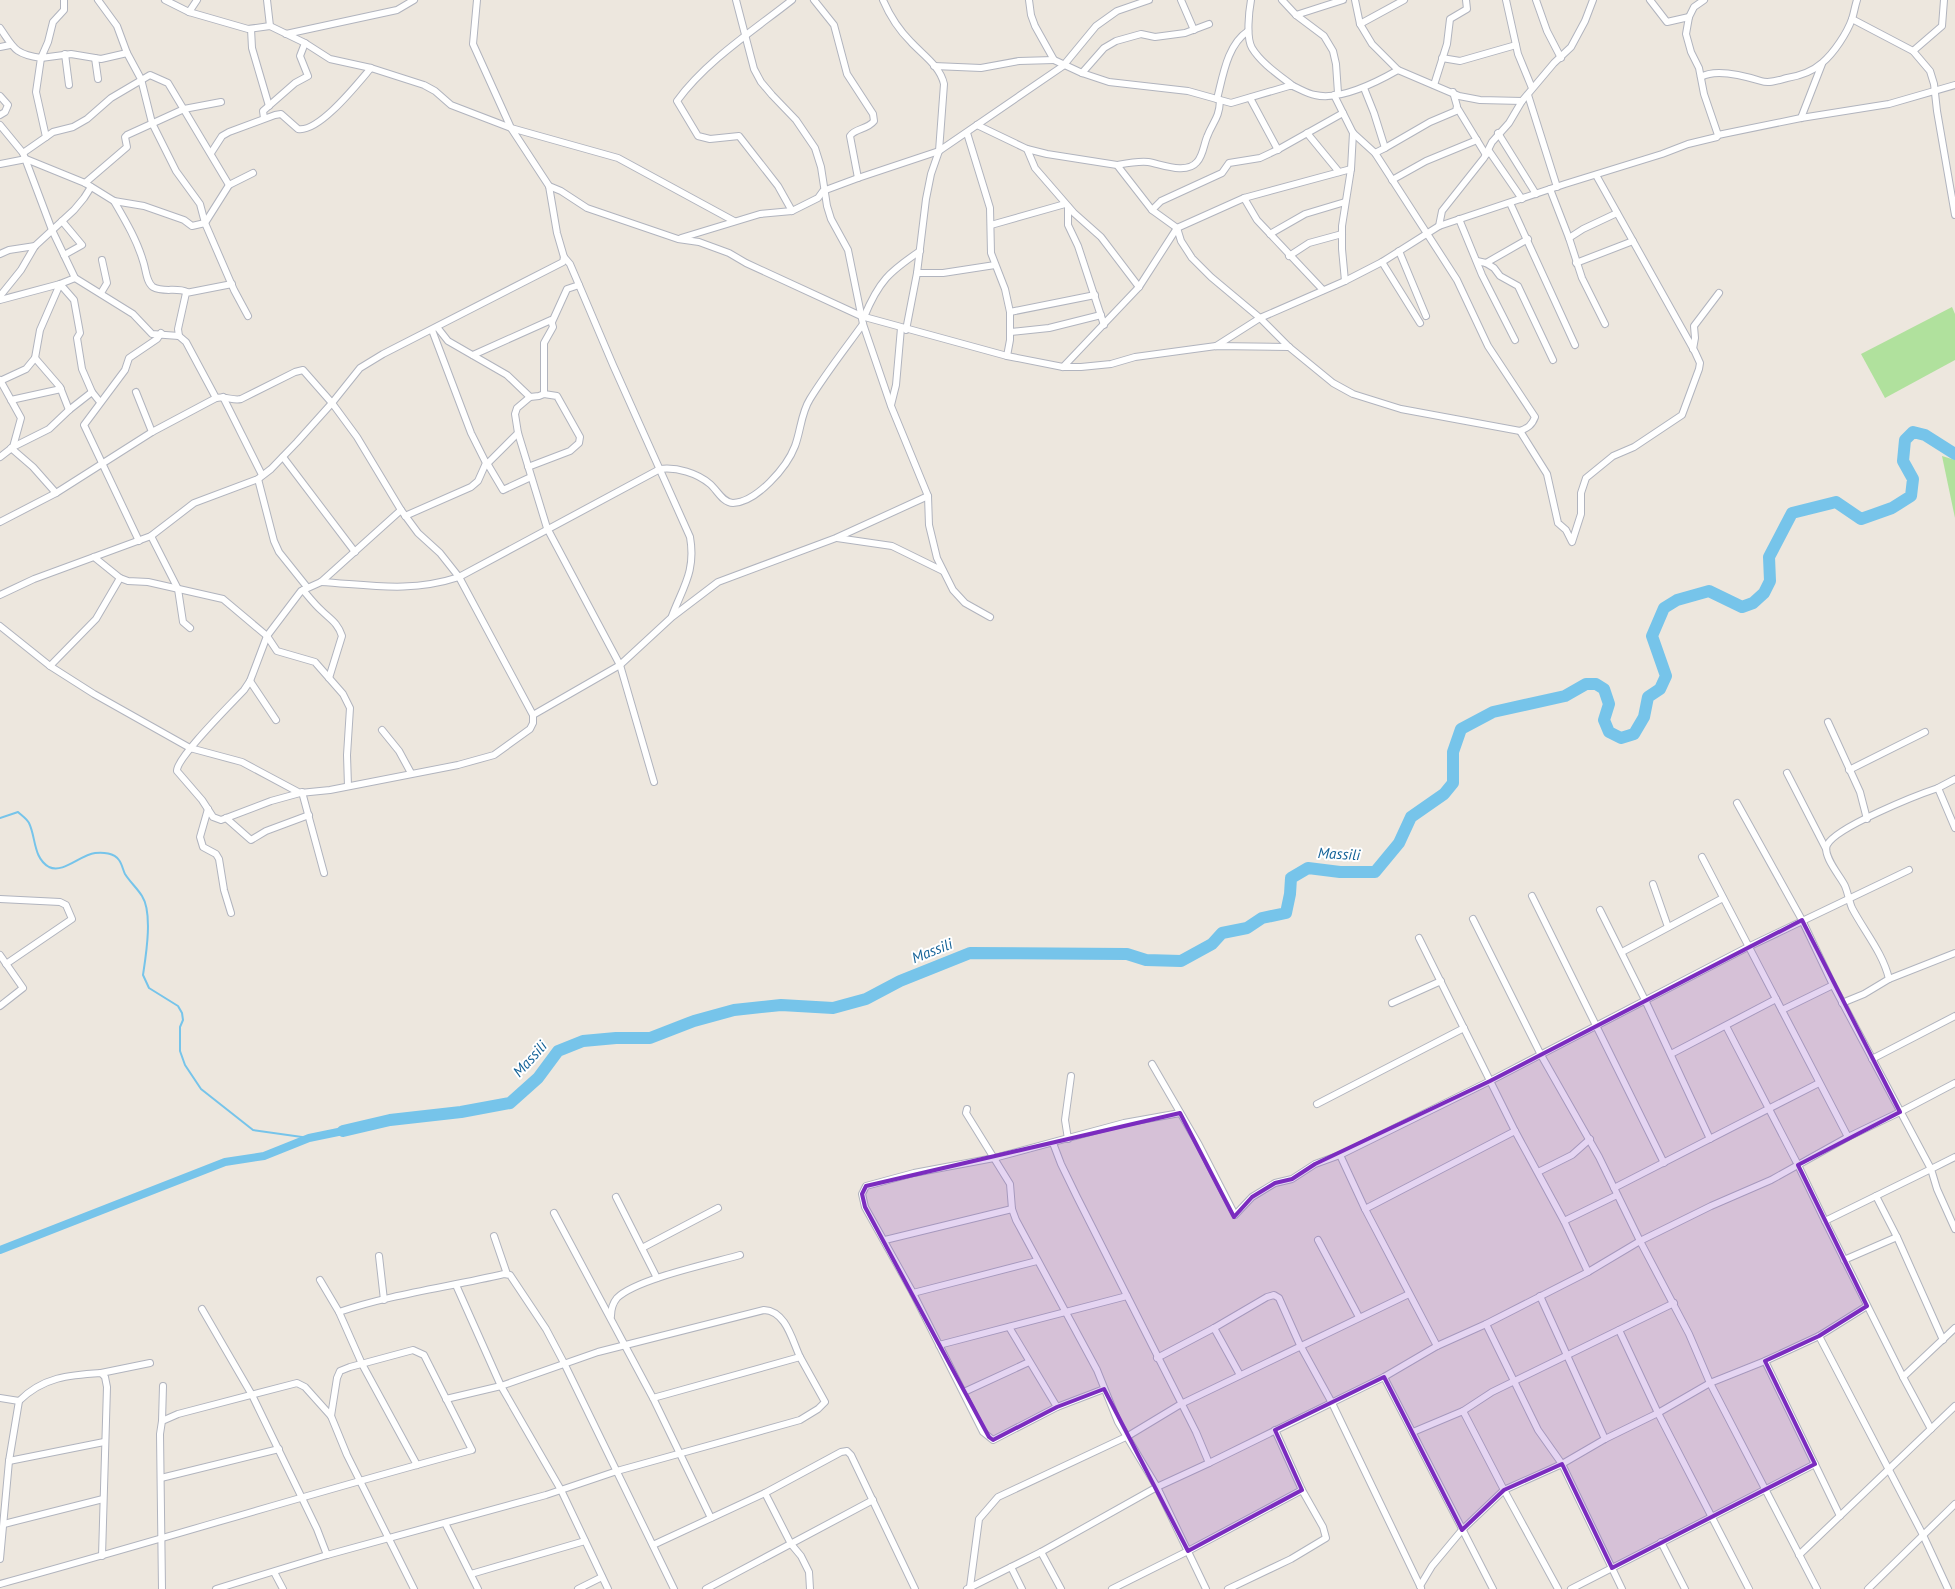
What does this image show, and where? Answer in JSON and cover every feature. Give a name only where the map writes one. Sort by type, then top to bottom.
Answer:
[{"type":"street","points":[[46,136],[36,92],[40,58],[53,22],[64,10],[64,0]]},
{"type":"street","points":[[98,0],[117,26],[127,52],[141,79],[152,123],[176,171],[200,204],[232,284],[248,316]]},
{"type":"street","points":[[165,0],[190,12],[251,29],[270,26],[305,43],[330,59],[371,68],[424,85],[435,91],[451,105],[511,128],[618,158],[734,221]]},
{"type":"street","points":[[190,12],[197,0]]},
{"type":"street","points":[[267,0],[270,26]]},
{"type":"street","points":[[286,34],[398,10],[414,0]]},
{"type":"street","points":[[477,0],[473,44],[511,128],[549,186],[564,257],[570,264],[690,537],[692,548],[688,580],[672,617]]},
{"type":"street","points":[[736,0],[754,69],[761,82],[796,120],[815,148],[821,166],[824,191],[831,218],[848,250],[863,319],[891,406],[928,496],[932,542],[944,572],[953,590],[965,602],[990,617]]},
{"type":"street","points":[[792,0],[746,35],[710,66],[678,98],[677,102],[698,136],[710,139],[739,136],[778,186],[792,211]]},
{"type":"street","points":[[814,0],[834,25],[847,74],[853,86],[862,96],[873,114],[874,121],[871,125],[853,132],[850,136],[858,178]]},
{"type":"street","points":[[883,0],[910,42],[934,66],[943,78],[944,84],[939,151],[931,174],[926,199],[917,273],[904,329],[891,406]]},
{"type":"street","points":[[1030,0],[1031,15],[1035,26],[1054,60],[1082,74],[1109,82],[1188,91],[1231,103],[1293,86]]},
{"type":"street","points":[[678,239],[760,214],[792,211],[813,201],[824,191],[939,151],[1063,66],[1096,26],[1105,19],[1117,11],[1149,0]]},
{"type":"street","points":[[1181,0],[1194,30]]},
{"type":"street","points":[[1251,0],[1248,31],[1252,47],[1269,67],[1293,86],[1318,96],[1336,94],[1364,88],[1398,70]]},
{"type":"street","points":[[1117,164],[1152,210],[1177,228],[1181,241],[1192,258],[1211,278],[1260,318],[1289,347],[1334,383],[1352,394],[1401,410],[1520,431],[1528,428],[1533,423],[1535,417],[1488,346],[1457,280],[1375,153],[1354,133],[1343,113],[1336,94],[1336,64],[1333,50],[1324,36],[1296,15],[1282,0]]},
{"type":"street","points":[[1296,15],[1344,0]]},
{"type":"street","points":[[1355,0],[1360,24],[1372,44],[1398,70],[1459,96],[1480,100],[1522,100]]},
{"type":"street","points":[[1360,24],[1404,0]]},
{"type":"street","points":[[1434,85],[1447,44],[1450,19],[1467,9],[1466,0]]},
{"type":"street","points":[[1506,0],[1521,62],[1532,88]]},
{"type":"street","points":[[1536,0],[1547,31],[1561,58]]},
{"type":"street","points":[[1439,226],[1442,211],[1488,153],[1492,142],[1498,133],[1509,123],[1522,100],[1571,47],[1586,21],[1593,0]]},
{"type":"street","points":[[1650,0],[1667,22],[1689,17]]},
{"type":"street","points":[[1704,0],[1694,8],[1689,17],[1686,34],[1718,136]]},
{"type":"street","points":[[1801,118],[1822,64],[1852,19],[1857,0]]},
{"type":"street","points":[[1913,51],[1942,26],[1944,0]]},
{"type":"street","points":[[1852,19],[1913,51],[1930,72],[1955,215]]},
{"type":"street","points":[[1082,74],[1104,48],[1116,41],[1141,34],[1159,37],[1194,30],[1209,24]]},
{"type":"street","points":[[0,28],[10,45],[26,55],[40,58],[65,54],[101,59],[127,52]]},
{"type":"street","points":[[251,29],[252,48],[269,106]]},
{"type":"street","points":[[977,125],[1027,148],[1047,154],[1117,164],[1134,161],[1150,162],[1172,168],[1195,164],[1200,158],[1211,127],[1219,114],[1219,100],[1224,72],[1236,42],[1248,31]]},
{"type":"street","points":[[264,118],[263,111],[296,83],[308,76],[300,56],[305,43]]},
{"type":"street","points":[[0,47],[10,45]]},
{"type":"street","points":[[1442,58],[1460,61],[1516,45]]},
{"type":"street","points":[[65,54],[69,85]]},
{"type":"street","points":[[95,58],[98,79]]},
{"type":"street","points":[[934,66],[981,68],[1019,61],[1054,60]]},
{"type":"street","points":[[1701,77],[1710,74],[1725,74],[1754,78],[1765,82],[1776,81],[1796,76],[1822,64]]},
{"type":"street","points":[[211,153],[222,136],[264,118],[281,114],[298,129],[305,129],[326,117],[371,68]]},
{"type":"street","points":[[0,164],[25,156],[46,136],[80,123],[111,98],[150,74],[168,83],[229,185]]},
{"type":"street","points":[[1216,346],[1260,318],[1382,262],[1439,226],[1718,136],[1801,118],[1889,104],[1955,85]]},
{"type":"street","points":[[1364,88],[1384,148]]},
{"type":"street","points":[[1452,92],[1458,109],[1477,140],[1522,199]]},
{"type":"street","points":[[1528,94],[1576,263],[1605,324]]},
{"type":"street","points":[[0,96],[8,105],[5,112],[0,115]]},
{"type":"street","points":[[1250,98],[1278,150]]},
{"type":"street","points":[[0,298],[21,270],[35,246],[84,198],[88,185],[127,147],[125,137],[127,135],[184,109],[221,102]]},
{"type":"street","points":[[1375,153],[1430,122],[1458,109]]},
{"type":"street","points":[[1152,210],[1161,201],[1222,173],[1229,163],[1260,158],[1278,150],[1343,113]]},
{"type":"street","points":[[0,124],[25,156],[52,230],[75,278],[133,314],[152,334],[161,333],[179,336],[187,344],[220,398],[260,477],[274,541],[279,552],[322,612],[335,622],[342,636],[329,678]]},
{"type":"street","points":[[967,133],[990,208],[991,253],[1005,289],[1010,312],[1007,356]]},
{"type":"street","points":[[1307,133],[1339,172]]},
{"type":"street","points":[[1344,281],[1342,234],[1354,133]]},
{"type":"street","points":[[1498,133],[1536,194]]},
{"type":"street","points":[[1392,180],[1426,161],[1477,140]]},
{"type":"street","points":[[1027,148],[1035,168],[1067,205],[1101,237],[1139,287]]},
{"type":"street","points":[[25,156],[88,185],[114,201],[144,206],[184,220],[192,226],[206,223],[229,185],[253,173]]},
{"type":"street","points":[[1063,367],[1139,287],[1177,228],[1244,198],[1351,168]]},
{"type":"street","points":[[1520,431],[1546,474],[1558,523],[1566,530],[1572,542],[1581,514],[1581,493],[1586,478],[1613,456],[1634,447],[1682,415],[1699,369],[1700,363],[1693,349],[1596,175]]},
{"type":"street","points":[[549,186],[561,191],[587,208],[678,239],[699,242],[729,253],[863,319],[1007,356],[1063,367],[1081,367],[1110,364],[1135,357],[1216,346],[1289,347]]},
{"type":"street","points":[[1244,198],[1256,220],[1323,290]]},
{"type":"street","points":[[114,201],[143,259],[149,284],[154,288],[187,292],[232,284]]},
{"type":"street","points":[[1270,234],[1305,214],[1346,202]]},
{"type":"street","points":[[1510,203],[1575,345]]},
{"type":"street","points":[[991,225],[1067,205]]},
{"type":"street","points":[[1067,205],[1068,225],[1078,246],[1104,325]]},
{"type":"street","points":[[1569,238],[1583,229],[1617,214]]},
{"type":"street","points":[[1460,219],[1489,289],[1515,340]]},
{"type":"street","points":[[62,221],[82,245],[64,255]]},
{"type":"street","points":[[1289,256],[1309,243],[1342,234]]},
{"type":"street","points":[[1486,263],[1528,239]]},
{"type":"street","points":[[1576,263],[1633,241]]},
{"type":"street","points":[[0,254],[9,250],[35,246]]},
{"type":"street","points":[[321,582],[405,588],[436,584],[459,577],[547,528],[660,469],[670,468],[687,472],[703,479],[726,501],[731,503],[742,502],[757,494],[790,458],[796,444],[804,410],[863,319],[872,299],[886,277],[920,251]]},
{"type":"street","points":[[1398,251],[1426,316]]},
{"type":"street","points":[[0,596],[34,579],[151,536],[194,503],[260,477],[283,457],[332,403],[360,368],[383,354],[563,262],[564,257]]},
{"type":"street","points":[[101,294],[107,283],[102,260]]},
{"type":"street","points":[[1477,261],[1486,263],[1494,268],[1500,276],[1518,286],[1553,360]]},
{"type":"street","points":[[1382,262],[1420,323]]},
{"type":"street","points":[[917,273],[943,273],[995,265]]},
{"type":"street","points":[[0,298],[60,284],[75,278]]},
{"type":"street","points":[[12,448],[21,418],[0,380],[26,370],[35,358],[40,330],[60,284]]},
{"type":"street","points":[[60,284],[74,300],[80,333],[77,338],[82,369],[92,392],[100,402]]},
{"type":"street","points":[[544,394],[544,343],[553,327],[552,322],[567,289],[579,286]]},
{"type":"street","points":[[179,336],[178,329],[187,292]]},
{"type":"street","points":[[1693,349],[1695,338],[1694,326],[1719,293]]},
{"type":"street","points":[[1010,312],[1095,295]]},
{"type":"street","points":[[1010,332],[1050,328],[1102,316]]},
{"type":"street","points":[[473,355],[551,320],[552,322]]},
{"type":"street","points":[[435,328],[448,341],[507,375],[530,397]]},
{"type":"street","points":[[435,328],[470,433],[502,490],[531,477]]},
{"type":"street","points":[[139,541],[84,425],[125,370],[129,358],[157,339],[161,333]]},
{"type":"street","points":[[35,358],[61,389],[69,410]]},
{"type":"street","points":[[1,521],[56,493],[152,432],[220,398],[241,400],[301,370],[304,371],[332,403],[357,437],[403,513],[421,537],[440,553],[459,577],[533,715],[533,723],[530,730],[494,755],[458,765],[301,793],[271,801],[217,820],[176,770],[190,748],[244,690],[250,681],[267,636],[305,589],[321,582],[403,513],[471,487],[478,481],[487,463],[518,433]]},
{"type":"street","points":[[11,400],[61,389]]},
{"type":"street","points":[[0,457],[12,448],[49,429],[92,392]]},
{"type":"street","points":[[136,392],[152,432]]},
{"type":"street","points":[[528,467],[570,451],[580,441],[558,398],[544,394],[530,397],[516,410],[518,433],[528,467],[531,477],[547,528],[620,665],[639,725],[654,782]]},
{"type":"street","points":[[12,448],[33,466],[56,493]]},
{"type":"street","points":[[283,457],[355,552]]},
{"type":"street","points":[[533,715],[620,665],[672,617],[718,582],[836,538],[928,496]]},
{"type":"street","points":[[151,536],[178,589],[183,622],[190,628]]},
{"type":"street","points":[[836,538],[892,546],[944,572]]},
{"type":"street","points":[[94,557],[120,578],[130,581],[148,582],[223,599],[267,636],[279,652],[315,662],[343,694],[350,708],[347,755],[348,786]]},
{"type":"street","points":[[50,666],[96,620],[120,578]]},
{"type":"street","points":[[0,626],[50,666],[94,694],[190,748],[242,762],[301,793],[309,815],[324,873]]},
{"type":"street","points":[[250,681],[276,720]]},
{"type":"street","points":[[1828,722],[1864,803],[1867,818]]},
{"type":"street","points":[[382,730],[399,751],[411,774]]},
{"type":"street","points":[[1849,770],[1925,732]]},
{"type":"street","points":[[1787,773],[1826,848],[1832,867],[1845,885],[1848,898],[1875,946],[1889,979]]},
{"type":"street","points":[[1826,848],[1842,832],[1867,818],[1955,779]]},
{"type":"street","points":[[1938,788],[1955,828]]},
{"type":"street","points":[[1737,802],[1802,920],[1833,986],[1931,1169],[1937,1189],[1954,1226]]},
{"type":"street","points":[[208,809],[200,837],[203,846],[216,854],[219,859],[224,890],[231,913]]},
{"type":"street","points":[[226,818],[251,840],[266,831],[309,815]]},
{"type":"street","points":[[1702,856],[1848,1137]]},
{"type":"street","points":[[1152,1064],[1226,1195],[1234,1215],[1238,1215],[1252,1197],[1274,1184],[1292,1179],[1315,1164],[1340,1155],[1490,1081],[1748,947],[1909,870]]},
{"type":"street","points":[[1653,884],[1668,927]]},
{"type":"street","points":[[1532,896],[1664,1163]]},
{"type":"street","points":[[1622,952],[1723,898]]},
{"type":"street","points":[[0,899],[60,902],[66,905],[72,919],[6,964]]},
{"type":"street","points":[[1600,910],[1671,1054],[1710,1139]]},
{"type":"street","points":[[1473,919],[1540,1054],[1590,1139],[1640,1241],[1674,1303],[1710,1384],[1817,1589]]},
{"type":"street","points":[[1419,938],[1515,1131],[1564,1221],[1588,1272]]},
{"type":"street","points":[[1842,1003],[1864,994],[1889,979],[1955,953]]},
{"type":"street","points":[[0,955],[23,988],[2,1003]]},
{"type":"street","points":[[1392,1003],[1440,981]]},
{"type":"street","points":[[1782,1010],[1833,986]]},
{"type":"street","points":[[1671,1054],[1776,999]]},
{"type":"street","points":[[1872,1059],[1955,1016]]},
{"type":"street","points":[[1726,1026],[1931,1429]]},
{"type":"street","points":[[1317,1104],[1464,1028]]},
{"type":"street","points":[[1068,1139],[1065,1120],[1070,1076]]},
{"type":"street","points":[[1564,1221],[1664,1163],[1819,1083]]},
{"type":"street","points":[[969,1588],[1041,1552],[1156,1487],[1384,1377],[1437,1346],[1486,1324],[1588,1272],[1640,1241],[1710,1206],[1771,1180],[1848,1137],[1955,1083]]},
{"type":"street","points":[[967,1109],[966,1113],[1010,1184],[1012,1209],[1016,1220],[1097,1370],[1118,1422],[1128,1436],[1156,1487],[1206,1589]]},
{"type":"street","points":[[1104,1389],[1057,1407],[994,1440],[983,1432],[885,1240],[865,1206],[862,1194],[866,1186],[914,1173],[994,1158],[1124,1123],[1180,1113]]},
{"type":"street","points":[[1365,1209],[1515,1131]]},
{"type":"street","points":[[1538,1172],[1572,1155],[1590,1139]]},
{"type":"street","points":[[1053,1143],[1061,1164],[1209,1463]]},
{"type":"street","points":[[1340,1155],[1365,1209],[1437,1346]]},
{"type":"street","points":[[1825,1221],[1955,1157]]},
{"type":"street","points":[[1876,1196],[1897,1237],[1943,1340]]},
{"type":"street","points":[[616,1197],[657,1278]]},
{"type":"street","points":[[642,1248],[718,1208]]},
{"type":"street","points":[[885,1240],[1012,1209]]},
{"type":"street","points":[[554,1213],[653,1398],[711,1518]]},
{"type":"street","points":[[494,1236],[507,1274],[510,1275],[546,1329],[674,1589]]},
{"type":"street","points":[[1844,1260],[1897,1237]]},
{"type":"street","points":[[1318,1240],[1359,1317]]},
{"type":"street","points":[[611,1318],[611,1307],[617,1298],[635,1286],[740,1255]]},
{"type":"street","points":[[379,1256],[384,1300]]},
{"type":"street","points":[[912,1293],[1037,1261]]},
{"type":"street","points":[[339,1312],[360,1305],[507,1274]]},
{"type":"street","points":[[320,1280],[339,1312],[362,1364],[417,1465]]},
{"type":"street","points":[[456,1285],[501,1386],[560,1490],[608,1589]]},
{"type":"street","points":[[969,1588],[979,1519],[998,1497],[1128,1436],[1181,1404],[1409,1294]]},
{"type":"street","points":[[1157,1358],[1267,1297],[1274,1295],[1279,1298],[1300,1345],[1332,1402],[1421,1587]]},
{"type":"street","points":[[938,1345],[1127,1296]]},
{"type":"street","points":[[1540,1296],[1605,1439]]},
{"type":"street","points":[[1413,1432],[1463,1411],[1483,1397],[1674,1303]]},
{"type":"street","points":[[1421,1587],[1432,1566],[1462,1530],[1504,1490],[1562,1464],[1605,1439],[1710,1384],[1819,1336],[1867,1306]]},
{"type":"street","points":[[202,1309],[252,1395],[302,1497],[327,1555]]},
{"type":"street","points":[[216,1589],[327,1555],[560,1490],[617,1471],[800,1420],[826,1402],[800,1357],[781,1317],[773,1310],[764,1310],[625,1346],[564,1363],[501,1386],[446,1399]]},
{"type":"street","points":[[1486,1324],[1538,1430],[1562,1464],[1622,1589]]},
{"type":"street","points":[[1009,1327],[1057,1407]]},
{"type":"street","points":[[1214,1328],[1240,1375]]},
{"type":"street","points":[[1903,1377],[1955,1328]]},
{"type":"street","points":[[1619,1330],[1658,1412],[1750,1589]]},
{"type":"street","points":[[1819,1336],[1923,1535],[1948,1589]]},
{"type":"street","points":[[0,1584],[162,1539],[359,1480],[472,1450],[424,1356],[413,1350],[340,1371],[336,1378],[331,1416]]},
{"type":"street","points":[[653,1398],[800,1357]]},
{"type":"street","points":[[1765,1361],[1840,1516]]},
{"type":"street","points":[[964,1392],[1029,1362]]},
{"type":"street","points":[[0,1559],[9,1461],[19,1401],[42,1383],[70,1375],[101,1373],[150,1363]]},
{"type":"street","points":[[101,1373],[105,1376],[107,1387],[102,1556]]},
{"type":"street","points":[[1384,1377],[1493,1589]]},
{"type":"street","points":[[162,1421],[178,1414],[296,1383],[305,1387],[331,1416],[359,1480],[414,1589]]},
{"type":"street","points":[[162,1589],[160,1434],[163,1386]]},
{"type":"street","points":[[0,1398],[19,1401]]},
{"type":"street","points":[[1799,1555],[1955,1406]]},
{"type":"street","points":[[1463,1411],[1558,1589]]},
{"type":"street","points":[[1228,1589],[1291,1559],[1326,1538],[1323,1527],[1302,1490],[1275,1430]]},
{"type":"street","points":[[9,1461],[104,1442]]},
{"type":"street","points":[[161,1478],[279,1449]]},
{"type":"street","points":[[653,1545],[765,1493],[840,1452],[847,1451],[873,1500],[915,1589]]},
{"type":"street","points":[[1571,1589],[1815,1464]]},
{"type":"street","points":[[1112,1589],[1302,1490]]},
{"type":"street","points":[[765,1493],[791,1544],[801,1556],[809,1572],[810,1589]]},
{"type":"street","points":[[3,1528],[103,1499]]},
{"type":"street","points":[[706,1589],[873,1500]]},
{"type":"street","points":[[1868,1589],[1955,1504]]},
{"type":"street","points":[[445,1523],[478,1589]]},
{"type":"street","points":[[471,1574],[585,1540]]},
{"type":"street","points":[[1661,1542],[1685,1589]]},
{"type":"street","points":[[1041,1552],[1061,1589]]},
{"type":"street","points":[[1011,1567],[1022,1589]]},
{"type":"street","points":[[274,1572],[283,1589]]},
{"type":"street","points":[[578,1589],[602,1577]]},
{"type":"highlighted area","points":[[1802,920],[1900,1112],[1798,1165],[1867,1306],[1819,1336],[1765,1361],[1815,1464],[1612,1568],[1562,1464],[1504,1490],[1462,1530],[1384,1377],[1275,1430],[1302,1490],[1188,1551],[1104,1389],[1057,1407],[993,1440],[989,1437],[865,1207],[862,1194],[866,1186],[1180,1113],[1234,1217],[1252,1197],[1275,1183],[1292,1179],[1315,1164],[1490,1081]]},
{"type":"green space","points":[[1952,307],[1955,314],[1955,360],[1885,398],[1861,354]]},
{"type":"green space","points":[[1942,456],[1955,460],[1955,518]]},
{"type":"waterway","name":"Massili","points":[[343,1131],[390,1120],[461,1112],[510,1103],[538,1078],[558,1051],[583,1041],[616,1038],[650,1038],[694,1021],[734,1010],[781,1005],[833,1008],[866,999],[900,981],[970,953],[1127,954],[1146,960],[1181,961],[1212,944],[1222,933],[1247,928],[1262,918],[1286,913],[1291,878],[1308,868],[1340,872],[1375,872],[1399,843],[1411,817],[1444,794],[1453,783],[1453,752],[1461,729],[1493,712],[1565,696],[1586,684],[1596,684],[1604,689],[1609,704],[1604,720],[1609,732],[1621,738],[1634,734],[1644,717],[1648,697],[1660,689],[1666,676],[1652,636],[1664,608],[1677,600],[1709,591],[1742,607],[1753,603],[1764,593],[1770,581],[1769,557],[1792,513],[1836,502],[1861,519],[1892,508],[1911,496],[1913,479],[1903,461],[1905,440],[1913,432],[1925,435],[1955,454]]},
{"type":"waterway","points":[[0,818],[18,812],[29,823],[37,853],[49,867],[60,868],[95,853],[108,854],[117,858],[125,874],[140,893],[145,903],[148,934],[143,975],[149,988],[178,1006],[182,1013],[180,1051],[185,1065],[201,1089],[253,1130],[309,1138]]},
{"type":"waterway","points":[[0,1250],[225,1162],[264,1156],[309,1138],[343,1131]]}]
